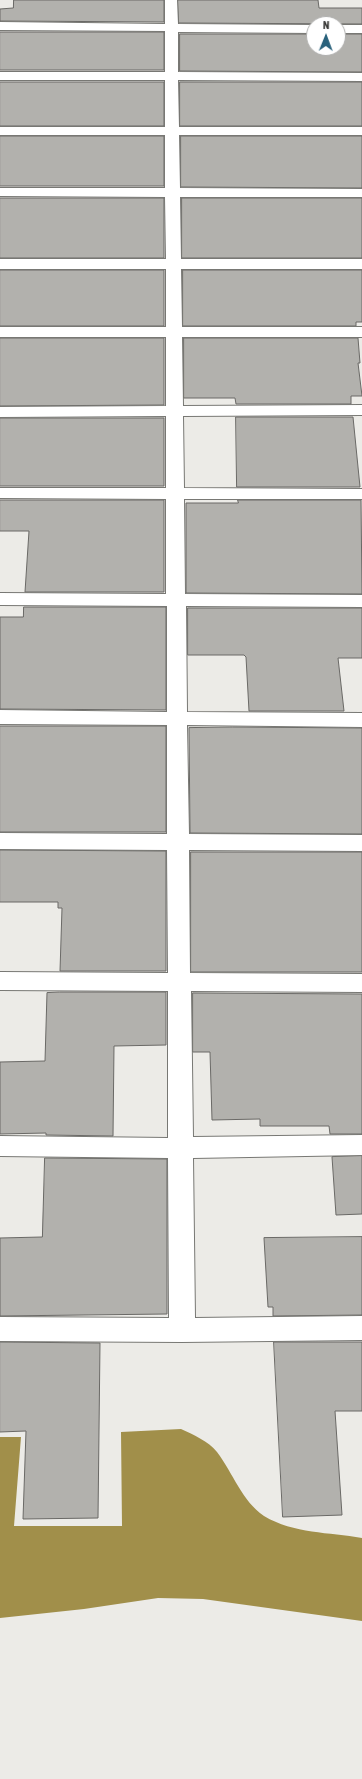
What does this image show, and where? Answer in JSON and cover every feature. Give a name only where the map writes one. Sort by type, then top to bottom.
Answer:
[{"type":"street","points":[[171,0],[182,1330]]},
{"type":"street","points":[[0,26],[306,29]]},
{"type":"street","points":[[346,29],[362,29]]},
{"type":"street","points":[[0,76],[362,78]]},
{"type":"street","points":[[0,131],[362,131]]},
{"type":"street","points":[[0,192],[362,193]]},
{"type":"street","points":[[0,264],[362,264]]},
{"type":"street","points":[[0,332],[362,332]]},
{"type":"street","points":[[0,412],[362,410]]},
{"type":"street","points":[[0,493],[175,495],[362,494]]},
{"type":"street","points":[[0,599],[176,602],[362,602]]},
{"type":"street","points":[[0,717],[177,720],[362,720]]},
{"type":"street","points":[[0,840],[178,843],[362,843]]},
{"type":"street","points":[[0,981],[180,984],[362,983]]},
{"type":"street","points":[[0,1146],[181,1148],[362,1145]]},
{"type":"street","points":[[0,1329],[182,1330],[362,1328]]},
{"type":"shaded area","points":[[181,1429],[200,1439],[217,1452],[244,1495],[256,1510],[264,1516],[287,1526],[312,1532],[362,1538],[362,1621],[203,1599],[158,1598],[84,1609],[0,1618],[0,1437],[21,1437],[14,1526],[122,1526],[121,1432]]},
{"type":"building","points":[[14,0],[164,0],[164,22],[0,21],[0,9],[13,8]]},
{"type":"building","points":[[178,0],[318,0],[319,8],[362,8],[362,24],[346,24],[346,16],[306,16],[306,24],[179,23]]},
{"type":"building","points":[[0,32],[164,32],[164,70],[0,70]]},
{"type":"building","points":[[180,34],[306,34],[306,56],[346,56],[346,34],[362,34],[362,72],[180,71]]},
{"type":"building","points":[[0,82],[164,82],[164,126],[0,126]]},
{"type":"building","points":[[180,82],[362,82],[362,126],[180,126]]},
{"type":"building","points":[[0,136],[164,136],[164,186],[0,186]]},
{"type":"building","points":[[181,136],[362,136],[362,188],[181,187]]},
{"type":"building","points":[[0,198],[164,198],[164,258],[0,258]]},
{"type":"building","points":[[182,198],[362,198],[362,258],[182,258]]},
{"type":"building","points":[[0,270],[164,270],[164,326],[0,326]]},
{"type":"building","points":[[183,270],[362,270],[362,322],[356,322],[356,326],[183,326]]},
{"type":"building","points":[[0,338],[164,338],[164,405],[0,406]]},
{"type":"building","points":[[184,338],[358,338],[360,363],[358,363],[362,396],[351,396],[351,404],[236,404],[235,398],[184,398]]},
{"type":"building","points":[[236,417],[353,417],[360,487],[237,487]]},
{"type":"building","points":[[0,418],[164,418],[164,486],[0,486]]},
{"type":"building","points":[[0,500],[164,500],[164,592],[25,592],[29,531],[0,531]]},
{"type":"building","points":[[238,500],[361,500],[362,594],[186,593],[186,503],[238,503]]},
{"type":"building","points":[[24,607],[166,607],[166,710],[0,709],[0,617],[23,617]]},
{"type":"building","points":[[188,608],[362,608],[362,658],[338,658],[344,711],[249,711],[246,657],[244,655],[188,655]]},
{"type":"building","points":[[0,726],[166,726],[166,832],[0,832]]},
{"type":"building","points":[[189,728],[362,728],[362,834],[190,833]]},
{"type":"building","points":[[0,850],[166,851],[166,971],[60,971],[62,908],[58,908],[58,902],[0,902]]},
{"type":"building","points":[[191,852],[362,852],[362,972],[191,972]]},
{"type":"building","points":[[166,992],[166,1045],[114,1046],[113,1136],[46,1135],[46,1133],[0,1134],[0,1062],[45,1061],[47,993]]},
{"type":"building","points":[[193,993],[362,994],[362,1134],[330,1134],[329,1126],[260,1126],[260,1119],[212,1120],[210,1052],[193,1052]]},
{"type":"building","points":[[362,1156],[362,1214],[336,1215],[332,1157]]},
{"type":"building","points":[[45,1158],[167,1159],[167,1314],[0,1316],[0,1238],[42,1237]]},
{"type":"building","points":[[362,1237],[362,1315],[273,1316],[273,1307],[268,1307],[264,1238]]},
{"type":"building","points":[[0,1342],[100,1343],[98,1518],[23,1519],[26,1431],[0,1432]]},
{"type":"building","points":[[274,1342],[362,1342],[362,1411],[335,1411],[342,1515],[283,1517]]}]
